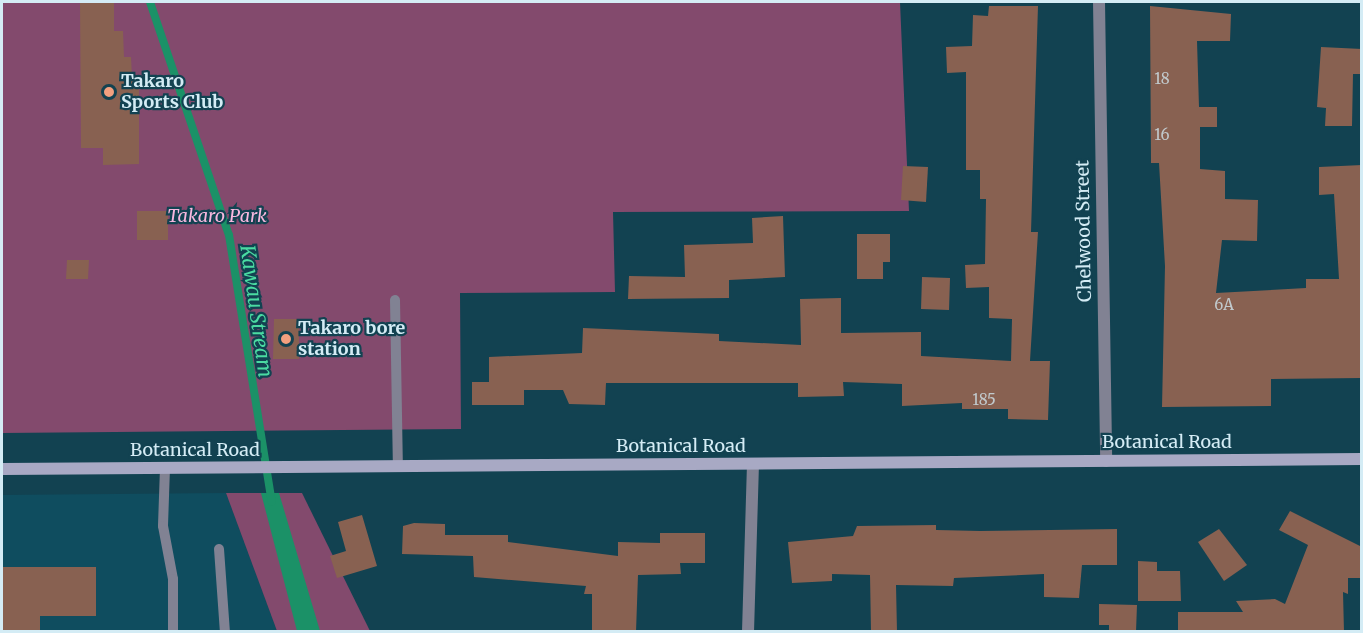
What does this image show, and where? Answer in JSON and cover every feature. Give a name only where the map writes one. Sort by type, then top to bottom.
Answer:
[{"type":"main road","name":"Botanical Road","points":[[2,469],[1362,459]]},
{"type":"street","name":"Chelwood Street","points":[[1099,2],[1106,461]]},
{"type":"street","points":[[748,632],[753,464]]},
{"type":"lane","points":[[395,300],[398,465]]},
{"type":"lane","points":[[165,468],[163,526],[173,579],[173,632]]},
{"type":"lane","points":[[219,549],[225,632]]},
{"type":"shaded area","points":[[226,493],[277,631],[2,631],[2,495]]},
{"type":"shaded area","points":[[261,493],[279,493],[320,631],[297,631]]},
{"type":"green space","name":"Takaro Park","points":[[2,2],[900,2],[909,211],[613,212],[615,292],[460,293],[461,429],[2,433]]},
{"type":"green space","points":[[226,493],[302,493],[370,631],[277,631]]},
{"type":"building","name":"Takaro Sports Club","points":[[80,2],[114,2],[114,31],[123,31],[124,57],[131,57],[132,77],[139,77],[139,164],[103,165],[103,148],[81,148]]},
{"type":"building","points":[[989,6],[1038,6],[1031,232],[1038,232],[1030,361],[1050,361],[1048,420],[1008,419],[1008,409],[962,409],[962,403],[902,406],[902,384],[843,382],[844,396],[798,397],[798,383],[606,383],[605,405],[569,404],[563,390],[524,390],[524,405],[472,405],[472,382],[489,382],[489,357],[582,353],[583,328],[719,334],[719,341],[801,345],[800,299],[841,298],[841,333],[921,332],[921,356],[1011,361],[1012,319],[989,318],[989,287],[966,288],[965,265],[985,264],[986,199],[980,199],[980,170],[966,170],[966,72],[947,73],[946,47],[972,46],[973,15],[988,16]]},
{"type":"building","points":[[1150,6],[1231,14],[1230,41],[1197,41],[1199,107],[1217,107],[1217,127],[1200,127],[1200,169],[1225,171],[1225,199],[1258,200],[1257,241],[1222,240],[1216,293],[1306,288],[1306,279],[1339,279],[1334,194],[1319,195],[1319,167],[1362,165],[1362,378],[1271,379],[1271,406],[1162,407],[1165,266],[1159,163],[1151,163]]},
{"type":"building","points":[[1321,47],[1362,49],[1362,74],[1353,74],[1352,126],[1325,126],[1326,108],[1317,107]]},
{"type":"building","points":[[903,166],[928,167],[926,202],[901,200]]},
{"type":"building","points":[[137,211],[168,211],[168,240],[137,240]]},
{"type":"building","points":[[783,216],[785,277],[729,280],[729,298],[628,299],[629,276],[685,277],[684,245],[753,243],[752,218]]},
{"type":"building","points":[[857,234],[890,234],[890,262],[883,262],[883,279],[857,279]]},
{"type":"building","points":[[67,260],[89,260],[88,279],[66,279]]},
{"type":"building","points":[[922,277],[950,278],[949,310],[921,309]]},
{"type":"building","name":"Takaro bore station","points":[[274,319],[299,319],[299,359],[273,359]]},
{"type":"building","points":[[1290,511],[1362,547],[1362,578],[1348,578],[1348,594],[1343,592],[1344,632],[1178,632],[1178,612],[1243,612],[1236,601],[1275,599],[1285,604],[1308,545],[1279,530]]},
{"type":"building","points":[[362,515],[377,566],[337,578],[330,556],[346,551],[338,522]]},
{"type":"building","points":[[414,523],[445,524],[445,535],[508,535],[508,542],[618,556],[618,542],[660,543],[660,533],[705,533],[705,563],[680,563],[681,574],[638,575],[636,632],[592,632],[592,594],[584,594],[586,586],[474,577],[473,556],[402,554],[403,526]]},
{"type":"building","points":[[936,525],[936,530],[980,531],[1117,529],[1117,565],[1082,565],[1079,598],[1044,597],[1044,574],[954,578],[953,586],[896,585],[897,632],[871,632],[870,575],[832,574],[832,581],[792,583],[788,542],[853,536],[857,526]]},
{"type":"building","points":[[1219,529],[1247,565],[1224,581],[1198,542]]},
{"type":"building","points":[[1138,561],[1157,562],[1157,571],[1180,571],[1181,601],[1138,601]]},
{"type":"building","points":[[2,567],[96,567],[96,616],[40,616],[40,632],[2,632]]},
{"type":"building","points":[[1099,604],[1137,605],[1136,632],[1109,632],[1109,625],[1099,625]]},
{"type":"waterway","name":"Kawau Stream","points":[[150,2],[229,235],[272,502]]},
{"type":"place","name":"Takaro Sports Club","points":[[109,92]]},
{"type":"place","name":"Takaro bore station","points":[[286,339]]}]
